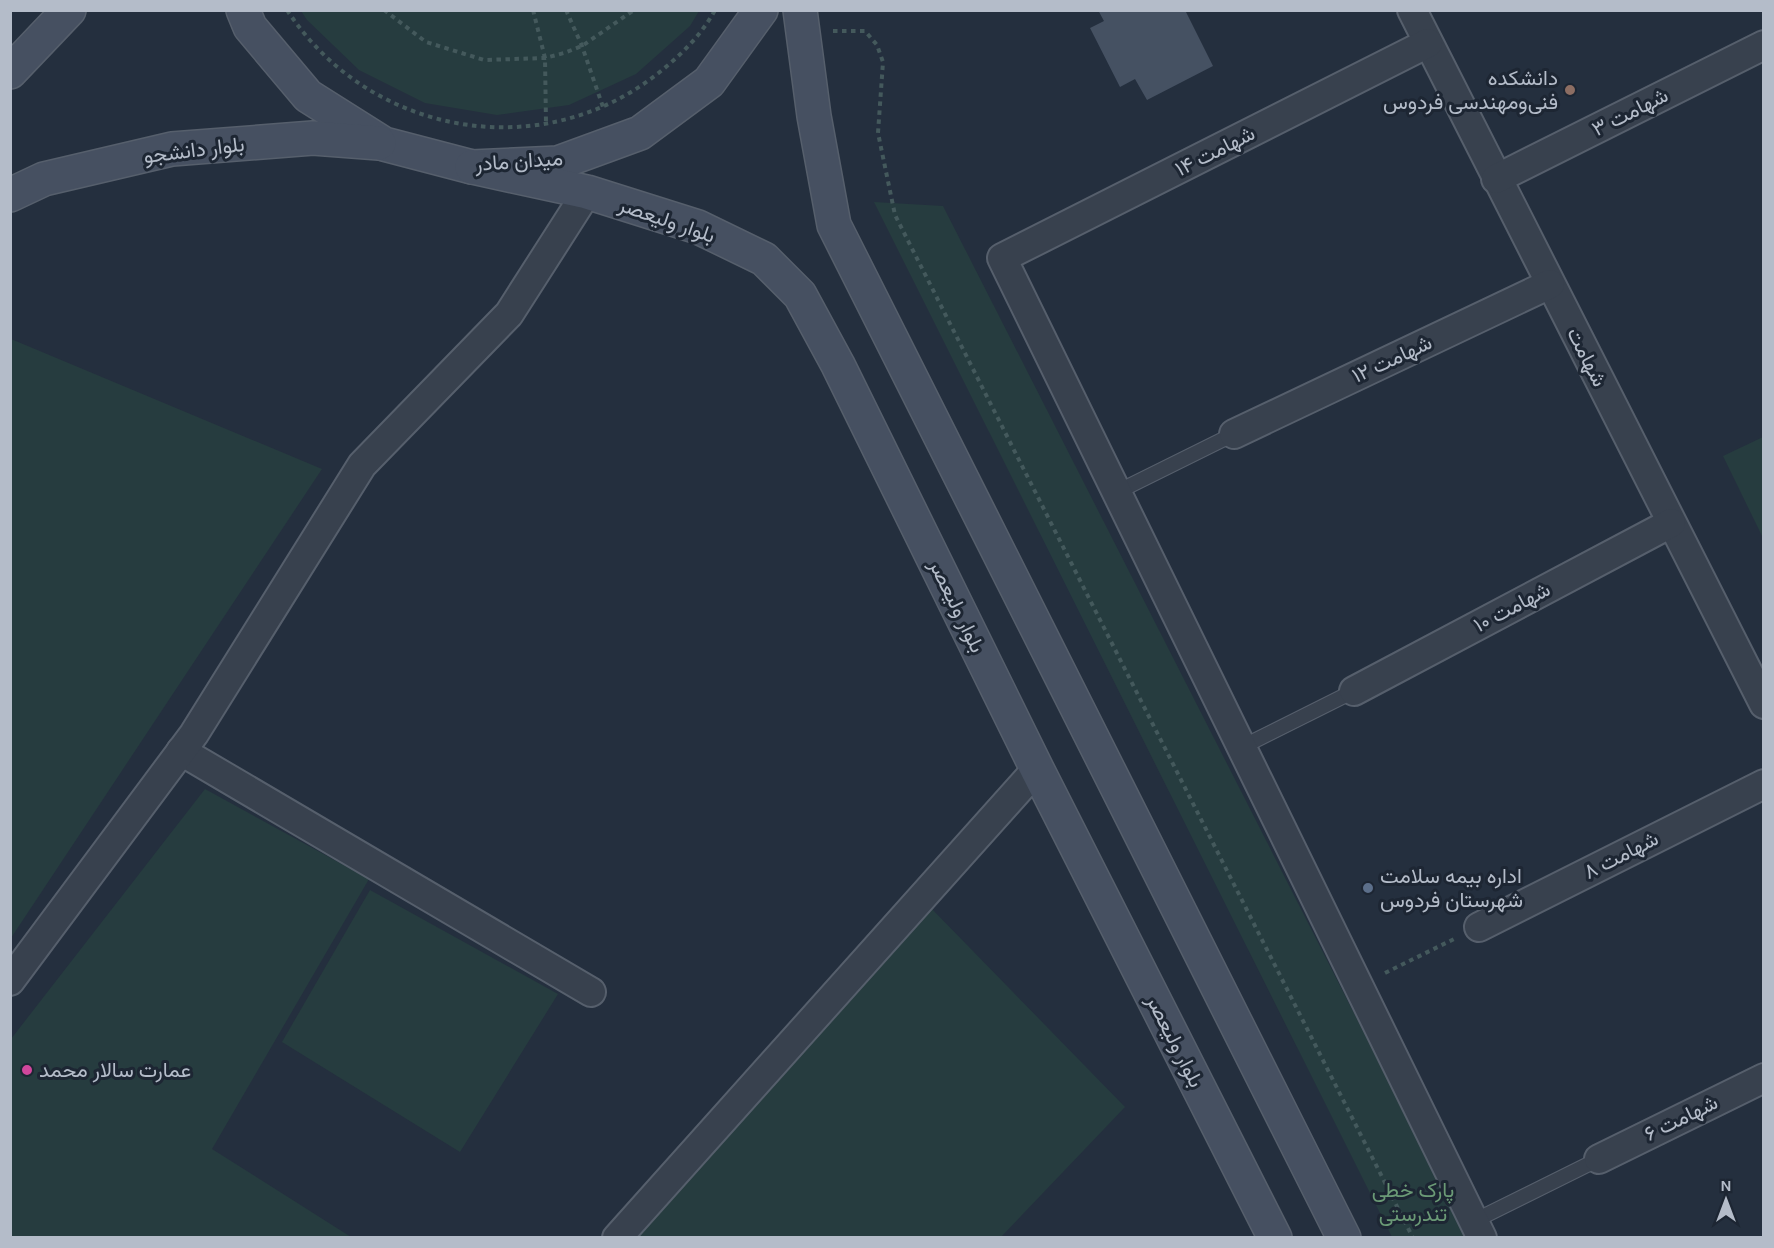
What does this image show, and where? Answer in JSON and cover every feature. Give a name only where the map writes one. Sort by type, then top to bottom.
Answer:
[{"type":"main road","points":[[10,72],[69,10]]},
{"type":"main road","name":"میدان مادر","points":[[243,10],[250,27],[308,96],[384,144],[472,167],[558,163],[640,133],[709,82],[761,10]]},
{"type":"main road","points":[[801,21],[814,116],[834,225],[1344,1238]]},
{"type":"main road","name":"بلوار دانشجو","points":[[10,195],[44,179],[172,149],[313,138],[384,144]]},
{"type":"main road","name":"بلوار ولیعصر","points":[[472,167],[587,192],[698,227],[764,259],[800,295],[838,365],[1037,769],[1275,1238]]},
{"type":"street","name":"شهامت","points":[[1412,10],[1764,704]]},
{"type":"street","name":"شهامت ۱۴","points":[[1117,492],[1002,258],[1428,43]]},
{"type":"street","name":"شهامت ۳","points":[[1496,179],[1764,45]]},
{"type":"street","points":[[10,981],[181,751],[362,465],[509,314],[587,192]]},
{"type":"street","name":"شهامت ۱۲","points":[[1234,434],[1550,284]]},
{"type":"street","points":[[1117,492],[1478,1229]]},
{"type":"street","name":"شهامت ۱۰","points":[[1354,691],[1671,522]]},
{"type":"street","points":[[181,751],[591,992]]},
{"type":"street","points":[[618,1238],[1037,769]]},
{"type":"street","name":"شهامت ۸","points":[[1479,927],[1764,784]]},
{"type":"street","name":"شهامت ۶","points":[[1599,1159],[1764,1078]]},
{"type":"lane","points":[[1117,492],[1234,434]]},
{"type":"lane","points":[[1242,747],[1354,691]]},
{"type":"lane","points":[[1478,1229],[1599,1159]]},
{"type":"path","points":[[287,10],[303,36],[342,73],[388,102],[439,121],[482,127],[546,124],[603,107],[644,85],[680,55],[715,10]]},
{"type":"path","points":[[384,10],[426,42],[484,60],[545,58],[582,46],[633,10]]},
{"type":"path","points":[[533,10],[545,58],[546,124]]},
{"type":"path","points":[[566,10],[582,46],[603,107]]},
{"type":"path","points":[[801,21],[865,31],[877,45],[883,62],[878,133],[896,215],[1413,1238]]},
{"type":"path","points":[[1359,986],[1479,927]]},
{"type":"green space","points":[[301,11],[699,11],[690,26],[636,74],[569,105],[497,115],[425,103],[359,70],[307,20]]},
{"type":"green space","name":"پارک خطی تندرستی","points":[[874,202],[943,206],[1468,1237],[1392,1237]]},
{"type":"green space","points":[[11,339],[322,469],[11,938]]},
{"type":"green space","points":[[1763,437],[1763,538],[1723,456]]},
{"type":"green space","points":[[205,789],[369,879],[212,1149],[351,1237],[11,1237],[11,1039]]},
{"type":"green space","points":[[370,890],[558,994],[460,1152],[282,1042]]},
{"type":"green space","points":[[929,906],[1125,1107],[1001,1237],[626,1238]]},
{"type":"building","points":[[1098,10],[1185,10],[1213,66],[1147,100],[1135,79],[1120,87],[1090,28],[1104,21]]},
{"type":"place","name":"دانشکده فنی‌ومهندسی فردوس","points":[[1570,90]]},
{"type":"place","name":"اداره بیمه سلامت شهرستان فردوس","points":[[1368,888]]},
{"type":"place","name":"عمارت سالار محمد","points":[[27,1070]]}]
